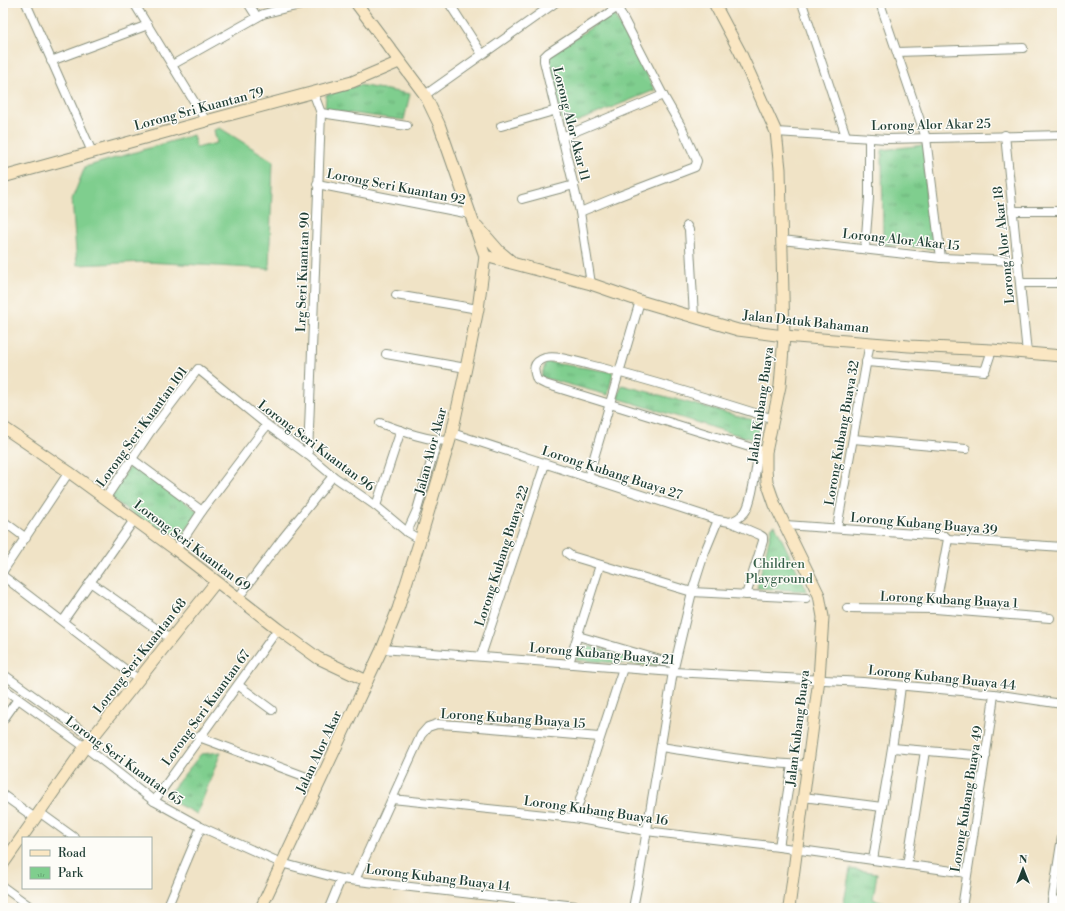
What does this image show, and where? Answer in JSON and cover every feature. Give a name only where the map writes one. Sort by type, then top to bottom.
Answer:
[{"type":"street","points":[[26,3],[92,152]]},
{"type":"street","points":[[134,3],[206,121]]},
{"type":"street","points":[[248,3],[257,17]]},
{"type":"street","points":[[172,65],[257,17],[270,12],[311,3]]},
{"type":"street","name":"Jalan Alor Akar","points":[[261,908],[367,682],[398,609],[420,540],[422,513],[450,437],[478,308],[485,256],[440,124],[425,95],[356,3]]},
{"type":"street","points":[[449,3],[482,54]]},
{"type":"street","points":[[425,95],[555,3]]},
{"type":"street","name":"Jalan Kubang Buaya","points":[[714,3],[740,52],[776,132],[780,169],[784,336],[780,386],[774,419],[763,451],[767,482],[775,505],[819,595],[823,617],[819,679],[789,908]]},
{"type":"street","points":[[802,3],[846,136]]},
{"type":"street","points":[[880,3],[926,138],[941,258]]},
{"type":"street","points":[[580,212],[695,168],[697,161],[682,128],[663,95],[617,5]]},
{"type":"street","name":"Lorong Alor Akar 11","points":[[591,284],[580,212],[544,57],[617,5]]},
{"type":"street","points":[[52,61],[148,26]]},
{"type":"street","points":[[897,52],[1023,48]]},
{"type":"street","name":"Lorong Sri Kuantan 79","points":[[3,177],[352,82],[399,62]]},
{"type":"street","name":"Lrg Seri Kuantan 90","points":[[308,455],[321,113],[313,92]]},
{"type":"street","points":[[562,137],[663,95]]},
{"type":"street","points":[[501,126],[557,110]]},
{"type":"street","points":[[321,113],[407,126]]},
{"type":"street","name":"Lorong Alor Akar 25","points":[[776,132],[887,139],[1005,135],[1062,135]]},
{"type":"street","name":"Lorong Alor Akar 18","points":[[1005,135],[1027,353]]},
{"type":"street","points":[[865,248],[869,198],[869,138]]},
{"type":"street","name":"Lorong Seri Kuantan 92","points":[[318,184],[471,217]]},
{"type":"street","points":[[522,199],[574,185]]},
{"type":"street","points":[[1012,211],[1062,211]]},
{"type":"street","points":[[471,217],[499,251],[514,263]]},
{"type":"street","points":[[687,226],[689,230],[694,316]]},
{"type":"street","name":"Lorong Alor Akar 15","points":[[782,240],[865,248],[941,258],[1018,261]]},
{"type":"street","name":"Jalan Datuk Bahaman","points":[[485,256],[591,284],[640,301],[738,330],[784,336],[1062,356]]},
{"type":"street","points":[[1021,283],[1062,283]]},
{"type":"street","points":[[396,295],[478,308]]},
{"type":"street","points":[[588,478],[640,301]]},
{"type":"street","name":"Lorong Kubang Buaya 32","points":[[837,528],[870,342]]},
{"type":"street","points":[[866,362],[985,370],[992,350]]},
{"type":"street","points":[[386,354],[466,368]]},
{"type":"street","points":[[730,522],[739,518],[746,511],[763,451],[545,384],[536,380],[533,370],[535,365],[545,358],[569,360],[619,372],[774,419]]},
{"type":"street","name":"Lorong Seri Kuantan 96","points":[[198,369],[333,476],[376,506],[407,532],[420,540]]},
{"type":"street","name":"Lorong Seri Kuantan 101","points":[[105,499],[150,432],[198,369]]},
{"type":"street","name":"Lorong Kubang Buaya 27","points":[[380,423],[437,441],[450,437],[545,464],[718,520],[730,522],[763,537],[746,595]]},
{"type":"street","points":[[176,550],[202,512],[267,425]]},
{"type":"street","name":"Lorong Seri Kuantan 69","points":[[3,427],[70,472],[318,658],[367,682]]},
{"type":"street","points":[[376,506],[401,430]]},
{"type":"street","points":[[853,439],[966,449]]},
{"type":"street","points":[[407,532],[422,513],[437,441]]},
{"type":"street","points":[[132,458],[202,512]]},
{"type":"street","name":"Lorong Kubang Buaya 22","points":[[482,656],[545,464]]},
{"type":"street","points":[[3,571],[70,472]]},
{"type":"street","points":[[238,598],[283,538],[333,476]]},
{"type":"street","points":[[62,621],[134,520]]},
{"type":"street","points":[[633,908],[674,668],[692,592],[704,554],[718,520]]},
{"type":"street","points":[[3,521],[26,538]]},
{"type":"street","name":"Lorong Kubang Buaya 39","points":[[784,525],[945,536],[948,539],[1062,547]]},
{"type":"street","points":[[935,610],[948,539]]},
{"type":"street","points":[[567,553],[692,592],[806,598]]},
{"type":"street","points":[[569,663],[600,564]]},
{"type":"street","points":[[3,576],[139,680]]},
{"type":"street","points":[[90,582],[171,639]]},
{"type":"street","name":"Lorong Seri Kuantan 68","points":[[3,864],[85,747],[216,582]]},
{"type":"street","name":"Lorong Kubang Buaya 1","points":[[847,608],[935,610],[1050,618]]},
{"type":"street","name":"Lorong Seri Kuantan 67","points":[[154,800],[278,629]]},
{"type":"street","points":[[578,636],[674,668]]},
{"type":"street","name":"Lorong Kubang Buaya 21","points":[[382,649],[623,668],[674,668],[819,679]]},
{"type":"street","points":[[574,818],[623,668]]},
{"type":"street","points":[[3,674],[92,738]]},
{"type":"street","name":"Lorong Kubang Buaya 44","points":[[819,679],[994,694],[1062,704]]},
{"type":"street","points":[[238,685],[272,710]]},
{"type":"street","points":[[874,860],[893,748],[901,686]]},
{"type":"street","name":"Lorong Seri Kuantan 65","points":[[3,688],[85,747],[154,800],[201,827],[281,863]]},
{"type":"street","name":"Lorong Kubang Buaya 49","points":[[962,908],[986,756],[994,694]]},
{"type":"street","points":[[3,720],[18,699]]},
{"type":"street","name":"Lorong Kubang Buaya 15","points":[[355,880],[421,735],[428,727],[437,724],[456,725],[600,737]]},
{"type":"street","points":[[199,737],[320,782]]},
{"type":"street","points":[[661,747],[792,765],[807,765]]},
{"type":"street","points":[[893,748],[986,756]]},
{"type":"street","points":[[906,865],[925,750]]},
{"type":"street","points":[[779,847],[792,765]]},
{"type":"street","points":[[3,795],[73,837]]},
{"type":"street","points":[[803,797],[882,807]]},
{"type":"street","name":"Lorong Kubang Buaya 16","points":[[392,799],[574,818],[646,831],[779,847],[967,873]]},
{"type":"street","points":[[167,908],[201,827]]},
{"type":"street","points":[[1062,837],[1052,904],[1062,901]]},
{"type":"street","name":"Lorong Kubang Buaya 14","points":[[281,863],[341,879],[551,906],[593,908]]},
{"type":"street","points":[[329,908],[341,879]]},
{"type":"street","points":[[3,887],[32,908]]},
{"type":"green space","points":[[613,13],[655,90],[564,127],[545,58]]},
{"type":"green space","points":[[359,85],[410,94],[404,120],[325,110],[326,95]]},
{"type":"green space","points":[[220,128],[273,161],[269,269],[146,262],[77,265],[72,199],[85,167],[193,135],[196,148],[217,143],[214,130]]},
{"type":"green space","points":[[924,145],[926,195],[936,249],[883,244],[882,150]]},
{"type":"green space","points":[[546,362],[613,372],[608,395],[541,377]]},
{"type":"green space","points":[[622,385],[761,422],[757,441],[617,398]]},
{"type":"green space","points":[[132,463],[199,512],[175,546],[110,497]]},
{"type":"green space","name":"Children Playground","points":[[775,525],[807,591],[757,588],[772,527]]},
{"type":"green space","points":[[584,645],[664,666],[576,660]]},
{"type":"green space","points":[[221,752],[197,814],[165,798],[201,754]]},
{"type":"green space","points":[[850,869],[877,873],[873,899],[890,904],[890,908],[843,908]]}]
